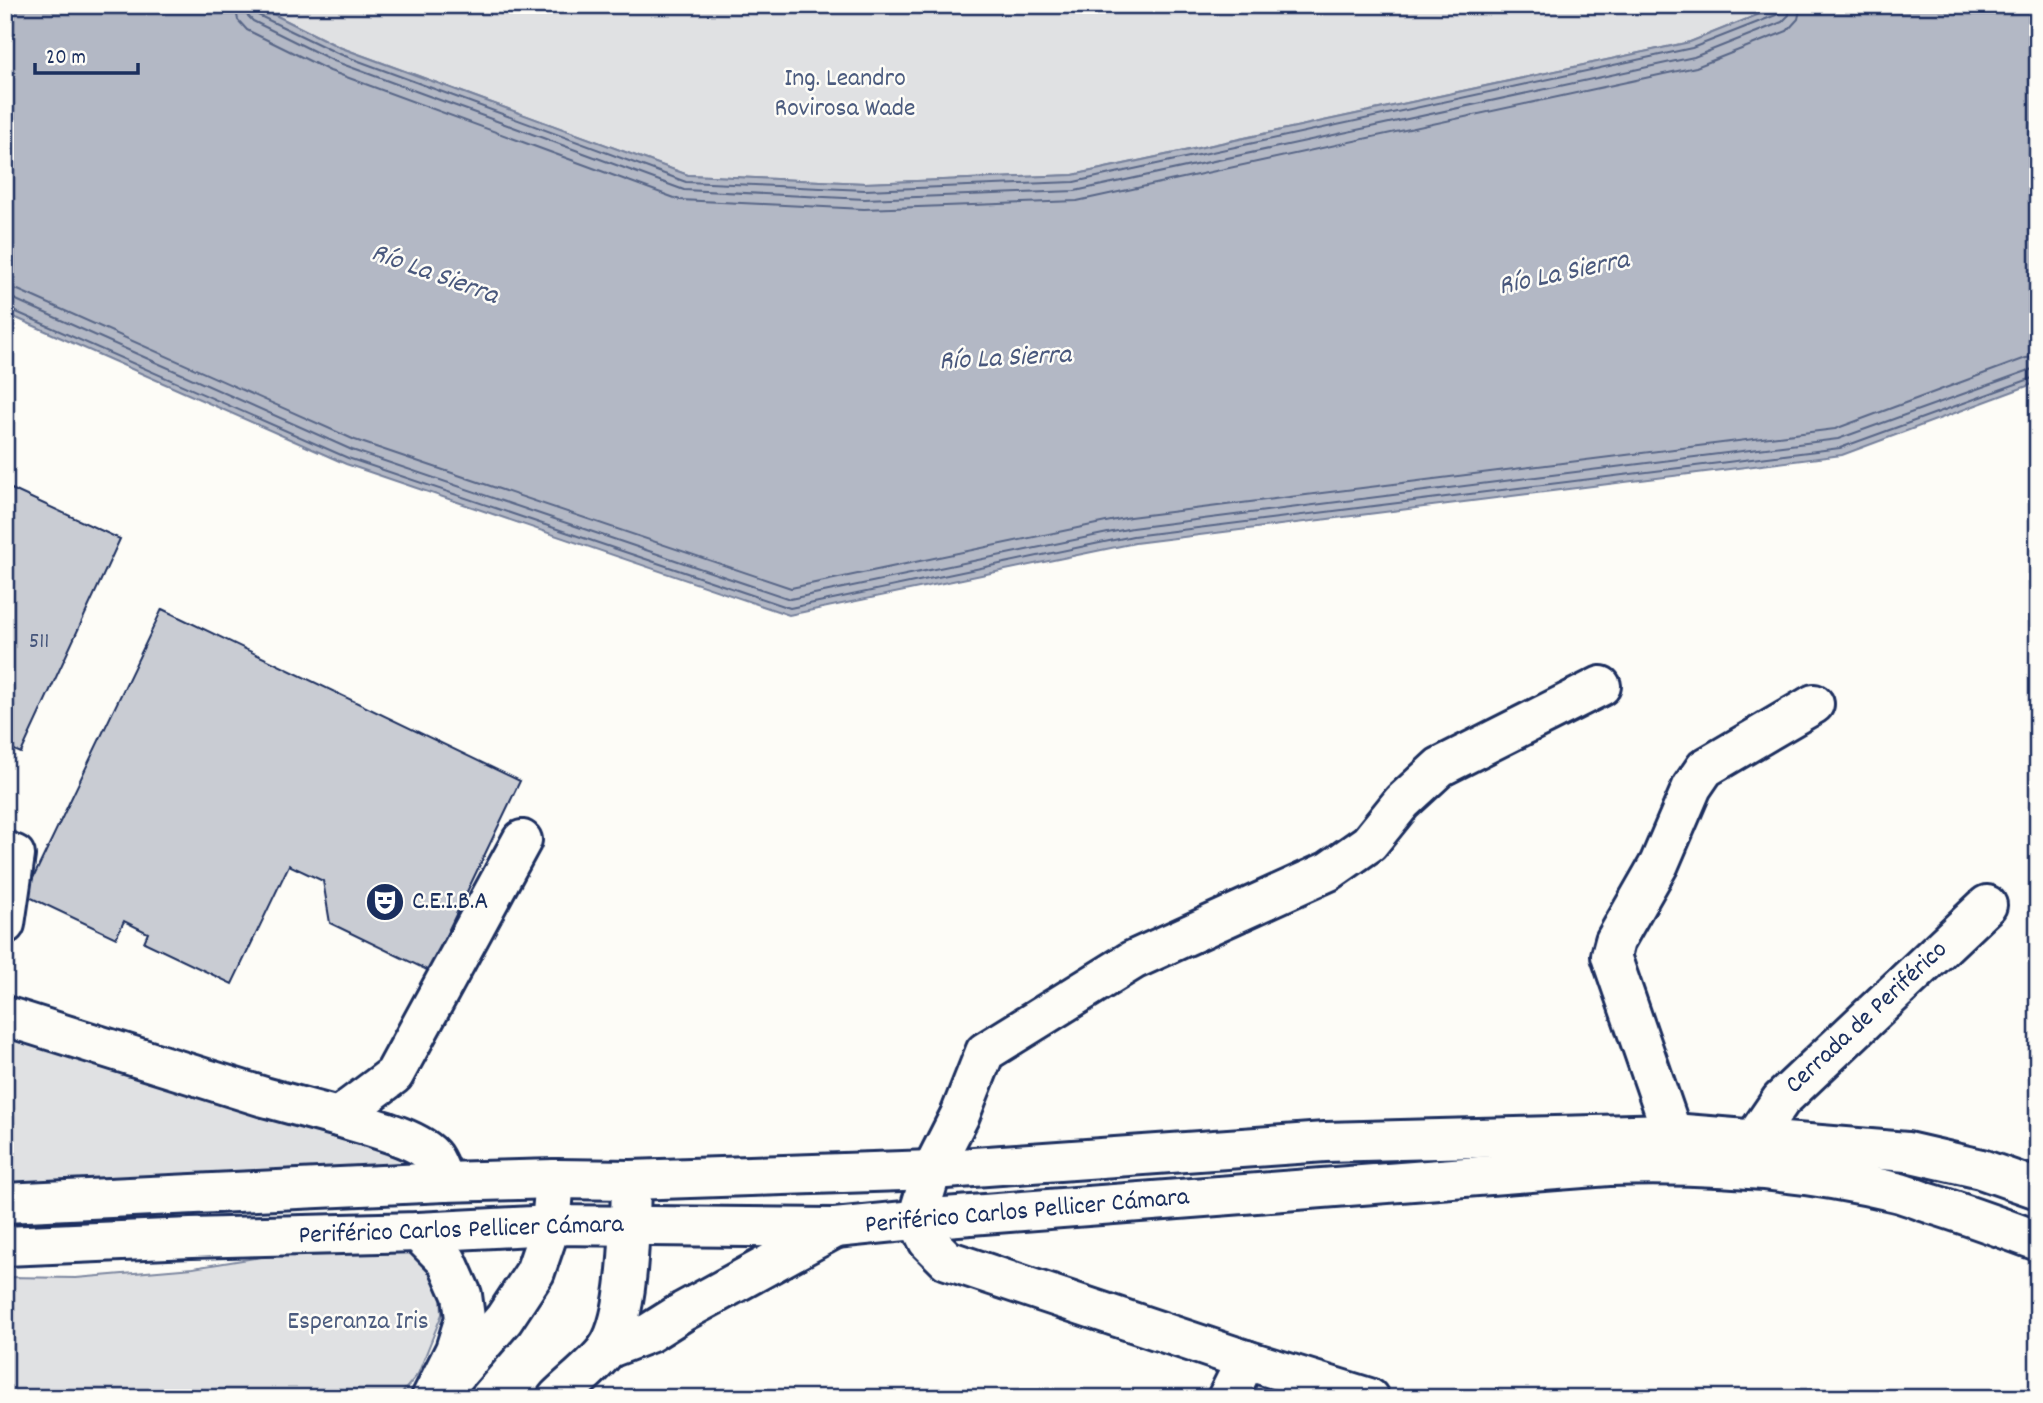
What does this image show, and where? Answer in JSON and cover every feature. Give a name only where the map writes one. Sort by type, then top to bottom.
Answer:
[{"type":"main road","points":[[1369,1398],[1246,1360],[947,1260],[928,1241],[917,1219],[932,1170],[960,1115],[985,1052],[1133,960],[1329,871],[1369,843],[1402,802],[1440,767],[1601,686]]},
{"type":"main road","points":[[1672,1133],[1611,956],[1615,941],[1659,864],[1692,787],[1704,768],[1814,704]]},
{"type":"main road","points":[[338,1117],[394,1075],[522,840]]},
{"type":"main road","points":[[5,851],[15,855],[5,924]]},
{"type":"main road","name":"Cerrada de Periférico","points":[[1755,1138],[1781,1100],[1987,905]]},
{"type":"main road","points":[[5,1016],[230,1087],[384,1130],[423,1148],[432,1156],[444,1182]]},
{"type":"main road","name":"Periférico Carlos Pellicer Cámara","points":[[5,1203],[444,1182],[631,1180],[932,1170],[1325,1142],[1672,1133],[1907,1152],[1980,1169],[2038,1189]]},
{"type":"main road","name":"Periférico Carlos Pellicer Cámara","points":[[5,1246],[551,1225],[835,1228],[917,1219],[1661,1164],[1786,1171],[1865,1185],[1899,1192],[2038,1241]]},
{"type":"main road","points":[[436,1398],[504,1319],[535,1272],[551,1225],[555,1179]]},
{"type":"main road","points":[[557,1398],[607,1349],[619,1321],[631,1180]]},
{"type":"main road","points":[[607,1349],[649,1333],[835,1228]]},
{"type":"main road","points":[[418,1232],[446,1261],[462,1295],[465,1318],[455,1350],[430,1398]]},
{"type":"main road","points":[[1227,1398],[1246,1360]]},
{"type":"green space","name":"Ing. Leandro Rovirosa Wade","points":[[255,5],[1782,5],[1690,42],[1073,175],[865,183],[688,175],[339,47]]},
{"type":"green space","points":[[5,1016],[338,1117],[444,1182],[5,1202]]},
{"type":"green space","name":"Esperanza Iris","points":[[404,1247],[425,1257],[441,1290],[442,1314],[418,1374],[398,1398],[5,1398],[5,1277],[76,1278],[193,1268],[280,1254]]},
{"type":"water","name":"Río La Sierra","points":[[5,5],[255,5],[339,47],[688,175],[865,183],[1073,175],[1690,42],[1782,5],[2038,5],[2038,382],[1842,455],[1135,543],[789,615],[346,464],[5,313]]},
{"type":"building","points":[[5,486],[120,539],[21,753],[5,746]]},
{"type":"building","points":[[162,609],[520,781],[429,971],[330,923],[323,881],[289,865],[232,984],[144,942],[148,933],[124,921],[116,938],[25,895]]},
{"type":"place","name":"C.E.I.B.A","points":[[385,902]]}]
